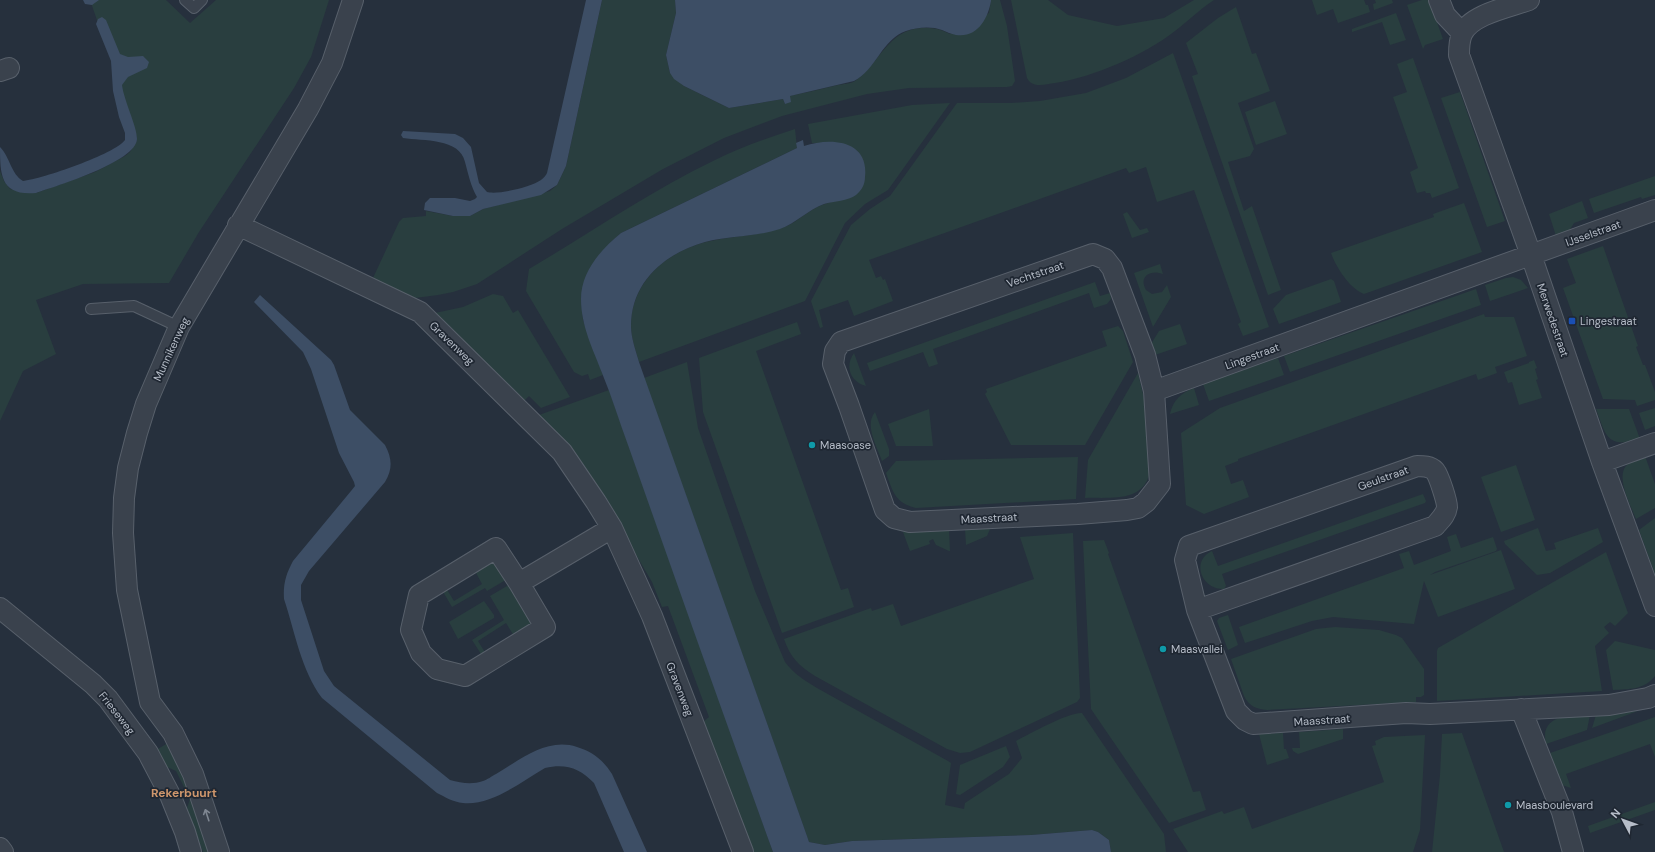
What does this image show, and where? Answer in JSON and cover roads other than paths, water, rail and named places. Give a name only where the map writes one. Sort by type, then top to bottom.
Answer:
[{"type":"street","name":"Munnikenweg","points":[[150,702],[127,590],[123,533],[124,498],[128,468],[136,433],[146,404],[180,327],[238,225],[308,109],[332,63],[353,0]]},
{"type":"street","points":[[1439,0],[1444,15],[1462,32],[1468,24],[1478,17],[1529,0]]},
{"type":"street","name":"Merwedestraat","points":[[1462,32],[1459,42],[1458,55],[1531,255],[1602,462],[1655,606]]},
{"type":"street","name":"IJsselstraat","points":[[1531,255],[1655,210]]},
{"type":"street","name":"Gravenweg","points":[[238,225],[420,312],[562,452],[612,528],[652,616],[743,852]]},
{"type":"street","name":"Vechtstraat","points":[[835,351],[841,342],[1093,254],[1105,259],[1112,268],[1145,355],[1154,391]]},
{"type":"street","name":"Lingestraat","points":[[1154,391],[1531,255]]},
{"type":"street","name":"Maasstraat","points":[[835,351],[833,364],[885,510],[894,518],[910,522],[1078,514],[1138,508],[1150,498],[1160,484],[1154,391]]},
{"type":"street","points":[[1602,462],[1655,443]]},
{"type":"street","name":"Geulstraat","points":[[1417,466],[1426,466],[1435,471],[1444,492],[1447,507],[1444,517],[1435,526],[1197,610],[1185,560],[1189,546],[1417,466]]},
{"type":"street","points":[[519,583],[612,528]]},
{"type":"street","points":[[496,548],[519,583],[545,627],[465,676],[437,669],[422,653],[411,630],[419,595],[496,548]]},
{"type":"street","name":"Frieseweg","points":[[0,608],[93,684],[108,699],[124,719],[148,753],[170,795],[185,832],[191,852]]},
{"type":"street","name":"Maasstraat","points":[[1197,610],[1236,711],[1253,724],[1406,713],[1430,714],[1608,705],[1648,698],[1655,695]]},
{"type":"street","points":[[124,719],[150,702],[173,733],[194,774],[220,852]]},
{"type":"street","points":[[1521,709],[1562,812],[1573,852]]},
{"type":"street","points":[[0,848],[3,852]]},
{"type":"lane","points":[[186,0],[194,8],[202,0]]},
{"type":"lane","points":[[91,309],[134,306],[180,327]]},
{"type":"water","points":[[83,0],[99,0],[92,5],[85,4]]},
{"type":"water","points":[[586,0],[602,0],[566,166],[557,185],[541,195],[483,209],[470,216],[453,216],[424,210],[425,203],[430,198],[455,198],[470,201],[477,197],[471,184],[462,154],[456,149],[440,142],[403,138],[401,135],[403,131],[455,134],[463,138],[471,147],[479,183],[487,192],[492,193],[522,188],[536,183],[545,176],[547,173]]},
{"type":"water","points":[[675,0],[991,1],[990,7],[981,26],[970,33],[956,35],[934,28],[920,28],[906,31],[898,35],[885,47],[868,70],[854,81],[790,96],[791,102],[785,104],[783,99],[729,108],[684,86],[674,79],[670,73],[666,55],[676,13]]},
{"type":"water","points":[[102,17],[106,20],[120,54],[128,57],[143,56],[149,62],[147,68],[128,77],[122,85],[133,120],[137,139],[133,148],[124,156],[110,164],[76,179],[36,193],[16,191],[9,187],[2,175],[0,147],[13,170],[23,181],[46,176],[93,159],[119,146],[125,140],[125,133],[119,117],[113,91],[111,61],[96,24],[98,19]]},
{"type":"water","points":[[803,140],[804,146],[815,143],[836,142],[846,144],[855,149],[861,155],[865,165],[864,182],[858,193],[849,199],[824,204],[780,229],[762,234],[705,242],[690,247],[677,254],[664,262],[644,283],[637,296],[633,310],[631,331],[639,362],[809,842],[825,845],[852,841],[1031,835],[1092,830],[1098,832],[1109,840],[1111,852],[773,852],[612,400],[588,337],[583,319],[581,299],[584,280],[588,270],[606,246],[621,233],[797,148],[796,143]]},
{"type":"water","points":[[260,295],[331,360],[350,410],[385,445],[391,464],[388,477],[385,482],[309,571],[301,585],[301,600],[324,671],[334,686],[450,780],[462,783],[471,783],[485,780],[524,757],[545,747],[566,745],[588,751],[601,761],[612,774],[647,852],[624,852],[594,783],[578,770],[559,766],[545,768],[495,797],[474,803],[456,802],[437,793],[322,698],[309,675],[299,650],[284,599],[285,584],[293,561],[355,486],[339,453],[311,369],[303,352],[254,302]]},
{"type":"place","name":"Lingestraat","points":[[1572,321]]},
{"type":"place","name":"Maasoase","points":[[812,445]]},
{"type":"place","name":"Maasvallei","points":[[1163,649]]},
{"type":"place","name":"Maasboulevard","points":[[1508,805]]},
{"type":"district","name":"Rekerbuurt","points":[[184,793]]}]
